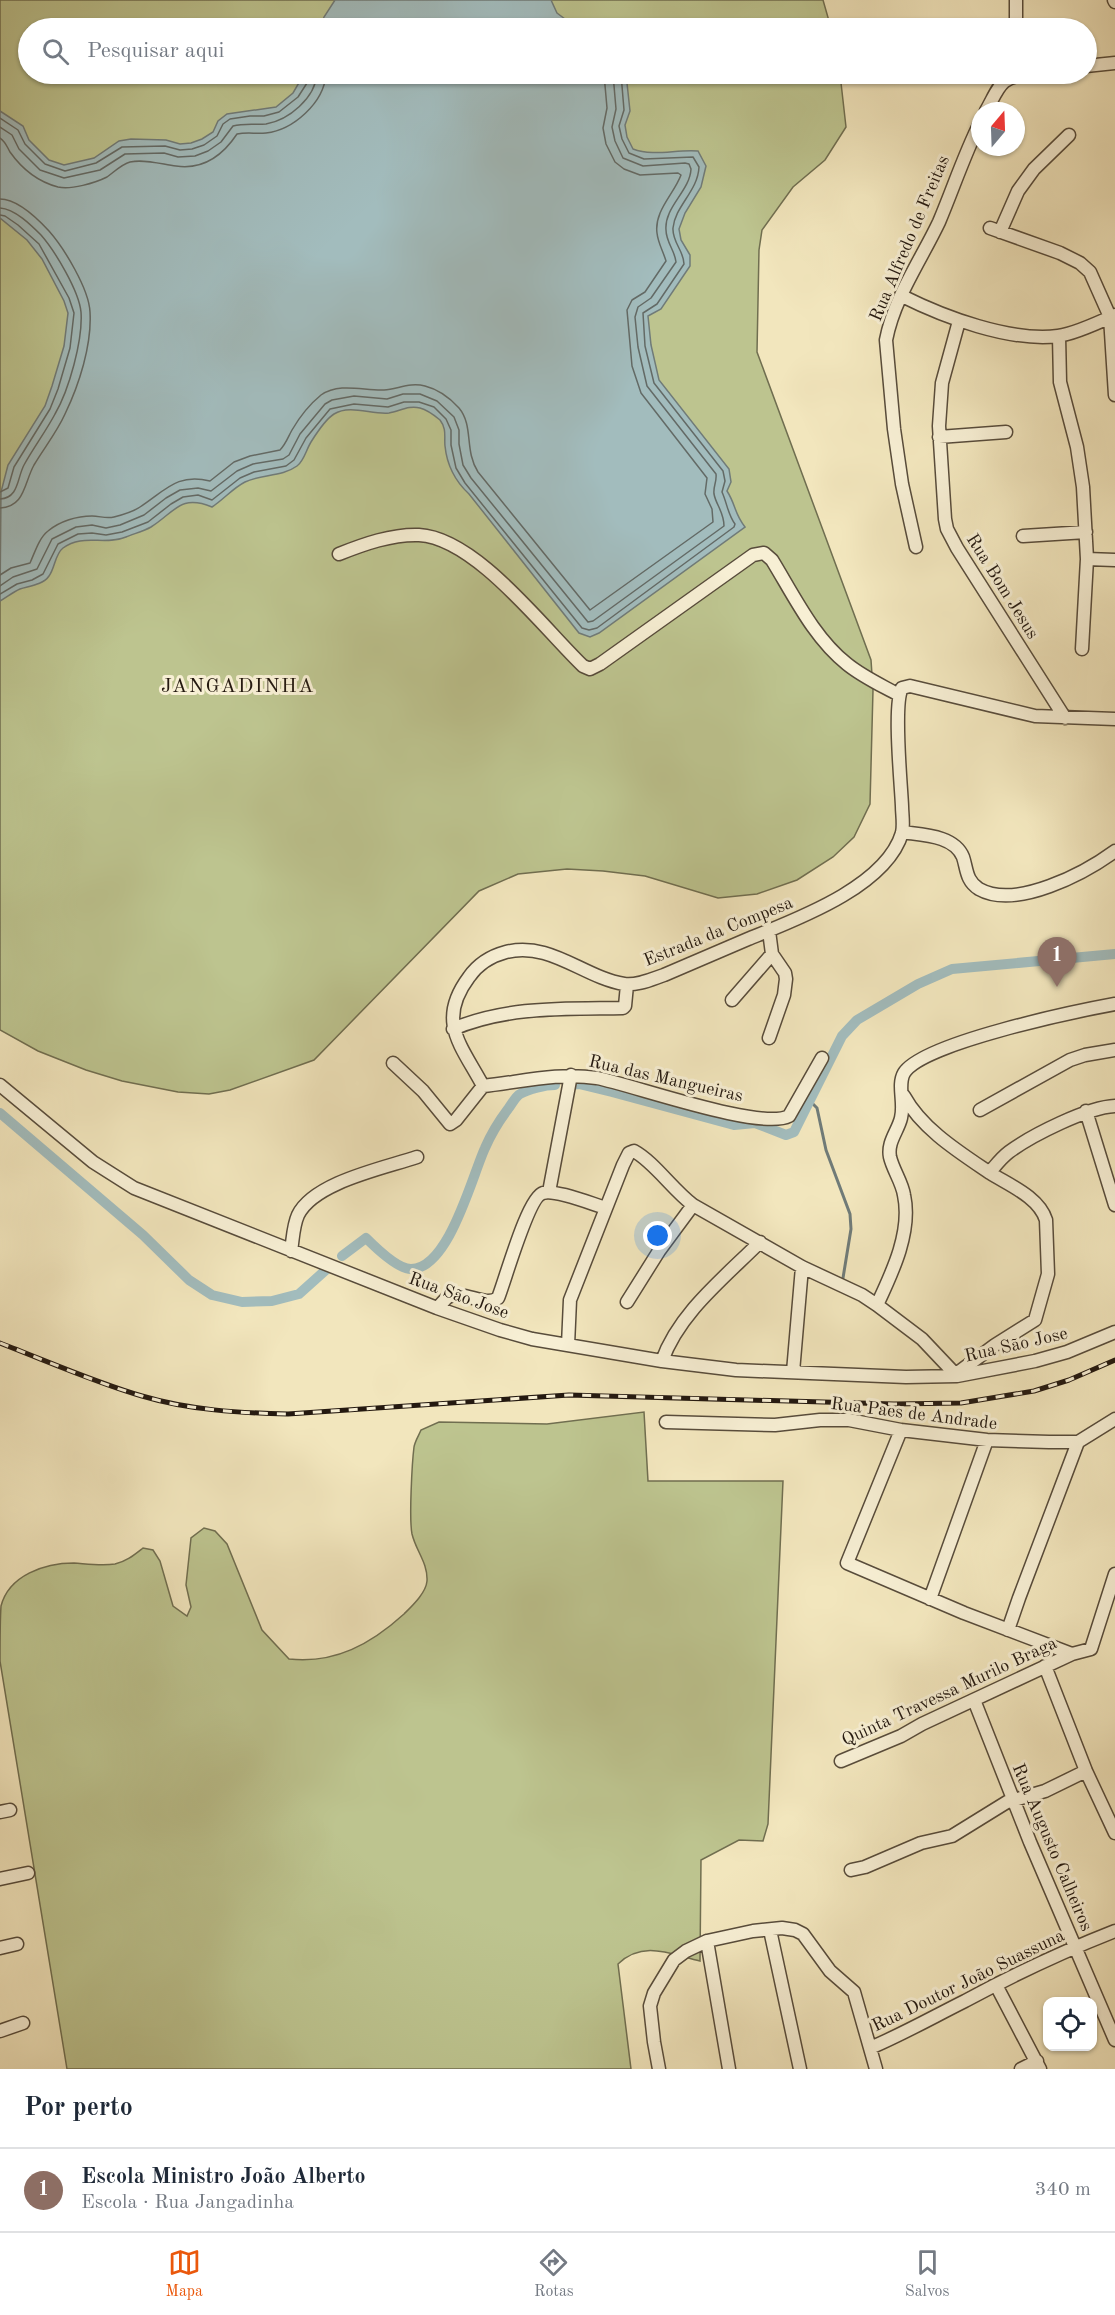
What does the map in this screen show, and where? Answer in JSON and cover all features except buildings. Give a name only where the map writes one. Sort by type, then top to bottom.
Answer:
[{"type":"street","points":[[1016,0],[1016,18]]},
{"type":"street","points":[[1097,65],[1115,63]]},
{"type":"street","points":[[991,102],[1002,84]]},
{"type":"street","points":[[1069,135],[1034,169],[995,230],[1060,253],[1080,263],[1090,272],[1113,316],[1115,395]]},
{"type":"street","name":"Rua Alfredo de Freitas","points":[[916,547],[902,484],[894,429],[886,352],[888,328],[939,220],[971,142]]},
{"type":"street","points":[[902,296],[959,321],[1023,336],[1059,336],[1113,316]]},
{"type":"street","name":"Rua Bom Jesus","points":[[959,321],[942,384],[939,411],[945,519],[951,538],[1065,718]]},
{"type":"street","points":[[1059,336],[1060,382],[1081,468],[1086,532],[1087,559],[1082,649]]},
{"type":"street","points":[[939,437],[1006,432]]},
{"type":"street","points":[[1023,536],[1086,532]]},
{"type":"street","points":[[339,554],[394,536],[421,535],[444,542],[470,556],[525,605],[583,666],[590,669],[753,555],[764,553],[772,560],[815,629],[847,664],[866,678],[901,691],[910,686],[1018,713],[1065,718],[1115,719]]},
{"type":"street","points":[[1087,559],[1115,560]]},
{"type":"street","points":[[901,691],[902,832],[946,841],[956,847],[963,857],[969,879],[978,888],[994,894],[1023,894],[1041,889],[1075,874],[1115,851]]},
{"type":"street","name":"Estrada da Compesa","points":[[453,1029],[452,1017],[456,997],[473,971],[498,955],[517,950],[538,951],[555,956],[599,977],[627,985],[664,975],[822,907],[863,882],[886,860],[902,832]]},
{"type":"street","points":[[769,1038],[784,995],[786,979],[785,973],[772,954],[770,931]]},
{"type":"street","points":[[732,1000],[772,954]]},
{"type":"street","points":[[393,1063],[423,1091],[450,1124],[456,1120],[483,1086],[453,1029],[493,1015],[520,1011],[624,1007],[627,985]]},
{"type":"street","points":[[877,1305],[891,1276],[906,1215],[904,1193],[890,1157],[890,1149],[901,1118],[903,1076],[906,1070],[916,1061],[937,1051],[1051,1017],[1115,1004]]},
{"type":"street","points":[[980,1110],[1070,1060],[1084,1055],[1115,1050]]},
{"type":"street","name":"Rua das Mangueiras","points":[[483,1086],[572,1075],[599,1079],[697,1106],[776,1120],[789,1116],[822,1058]]},
{"type":"street","points":[[549,1192],[572,1075]]},
{"type":"street","name":"Rua São Jose","points":[[0,1085],[115,1178],[150,1195],[437,1308],[532,1339],[662,1361],[736,1370],[906,1377],[956,1375],[1035,1361],[1067,1352],[1115,1332]]},
{"type":"street","points":[[902,1091],[911,1109],[928,1126],[990,1173],[1035,1202],[1044,1213],[1048,1274],[1035,1320],[995,1345],[956,1375]]},
{"type":"street","points":[[990,1173],[1009,1151],[1086,1111],[1115,1106]]},
{"type":"street","points":[[1086,1111],[1115,1205]]},
{"type":"street","name":"Rua São Jose","points":[[606,1208],[623,1165],[632,1151],[644,1157],[679,1194],[693,1204],[802,1267],[862,1295],[877,1305],[922,1339],[956,1375]]},
{"type":"street","points":[[291,1251],[298,1214],[305,1204],[317,1195],[349,1180],[417,1157]]},
{"type":"street","points":[[437,1308],[449,1297],[455,1296],[490,1301],[498,1298],[532,1203],[542,1193],[549,1192],[606,1208],[570,1300],[568,1345]]},
{"type":"street","points":[[627,1302],[659,1251],[693,1204]]},
{"type":"street","points":[[662,1361],[672,1338],[687,1317],[760,1242]]},
{"type":"street","points":[[793,1372],[802,1267]]},
{"type":"street","name":"Rua Paes de Andrade","points":[[666,1422],[775,1425],[834,1419],[987,1440],[1078,1442]]},
{"type":"street","points":[[1008,1630],[1078,1442],[1115,1419]]},
{"type":"street","points":[[901,1430],[847,1563],[930,1599],[1072,1654]]},
{"type":"street","points":[[930,1599],[987,1440]]},
{"type":"street","name":"Quinta Travessa Murilo Braga","points":[[841,1761],[901,1736],[1045,1666],[1072,1654],[1087,1651],[1094,1645],[1115,1575]]},
{"type":"street","points":[[1045,1666],[1086,1771],[1115,1833]]},
{"type":"street","name":"Rua Augusto Calheiros","points":[[974,1700],[1012,1799],[1115,2040]]},
{"type":"street","points":[[851,1870],[866,1867],[921,1843],[952,1836],[1012,1799],[1045,1791],[1086,1771]]},
{"type":"street","points":[[0,1880],[28,1873]]},
{"type":"street","points":[[659,2069],[651,2019],[654,1993],[674,1960],[686,1951],[707,1941],[753,1930],[795,1930],[803,1934],[830,1971],[855,1992],[876,2069]]},
{"type":"street","points":[[770,1930],[800,2069]]},
{"type":"street","name":"Rua Doutor João Suassuna","points":[[870,2048],[919,2026],[1076,1946],[1115,1931]]},
{"type":"street","points":[[707,1941],[729,2069]]},
{"type":"street","points":[[0,1948],[17,1944]]},
{"type":"street","points":[[996,1985],[1039,2065],[1021,2069]]},
{"type":"street","points":[[0,2031],[23,2024]]},
{"type":"green space","points":[[0,0],[823,0],[828,18],[18,18],[18,84],[841,84],[846,127],[825,160],[793,187],[762,230],[759,250],[757,352],[871,660],[873,690],[870,804],[854,837],[833,857],[797,880],[757,894],[718,898],[645,876],[567,869],[518,874],[479,891],[314,1060],[230,1090],[209,1094],[178,1092],[122,1081],[86,1070],[38,1051],[0,1030]]},
{"type":"green space","points":[[644,1412],[648,1481],[783,1481],[768,1824],[763,1841],[739,1840],[701,1860],[700,1961],[657,1951],[647,1951],[637,1952],[618,1964],[631,2069],[67,2069],[0,1661],[1,1606],[12,1586],[40,1568],[74,1563],[115,1564],[143,1548],[153,1550],[160,1561],[173,1606],[187,1616],[191,1607],[186,1585],[191,1538],[204,1528],[215,1531],[227,1544],[262,1630],[289,1659],[306,1660],[337,1655],[365,1643],[391,1625],[415,1603],[426,1586],[426,1568],[412,1534],[411,1516],[414,1447],[421,1430],[439,1422],[547,1424]]},
{"type":"water","points":[[335,0],[551,0],[557,13],[564,18],[324,18]]},
{"type":"water","points":[[298,84],[627,84],[630,111],[625,125],[627,137],[633,149],[657,153],[698,151],[706,166],[701,187],[685,213],[679,229],[681,240],[690,255],[690,266],[661,309],[648,316],[651,345],[659,380],[729,469],[731,482],[727,491],[745,527],[599,633],[590,637],[579,633],[460,484],[450,467],[444,430],[440,420],[428,411],[416,407],[389,413],[347,410],[340,411],[328,419],[318,431],[301,461],[291,470],[245,482],[212,507],[192,503],[178,506],[151,527],[126,537],[78,541],[71,544],[60,551],[46,579],[17,590],[0,601],[1,492],[8,465],[45,406],[64,346],[68,313],[42,259],[27,240],[0,218],[0,111],[23,126],[29,140],[49,160],[64,165],[94,158],[119,141],[131,139],[191,143],[213,132],[218,121],[227,114],[276,107],[293,93]]},
{"type":"waterway","points":[[571,1085],[579,1084],[612,1092],[734,1125],[755,1123],[786,1135],[794,1132],[842,1036],[857,1020],[918,984],[952,969],[1115,954]]},
{"type":"waterway","points":[[342,1256],[366,1238],[387,1257],[406,1268],[425,1265],[437,1254],[448,1238],[466,1199],[487,1143],[515,1099],[528,1090],[555,1085]]},
{"type":"waterway","points":[[809,1100],[817,1108],[826,1150],[850,1214],[851,1229],[843,1278]]},
{"type":"waterway","points":[[0,1113],[143,1235],[189,1280],[212,1295],[242,1302],[272,1301],[299,1294],[328,1268]]},
{"type":"railway","points":[[0,1343],[106,1384],[160,1401],[214,1410],[288,1414],[569,1395],[894,1404],[961,1403],[1034,1391],[1069,1380],[1115,1360]]},
{"type":"place","name":"Escola Ministro João Alberto","points":[[1057,987]]},
{"type":"district","name":"JANGADINHA","points":[[238,685]]}]
